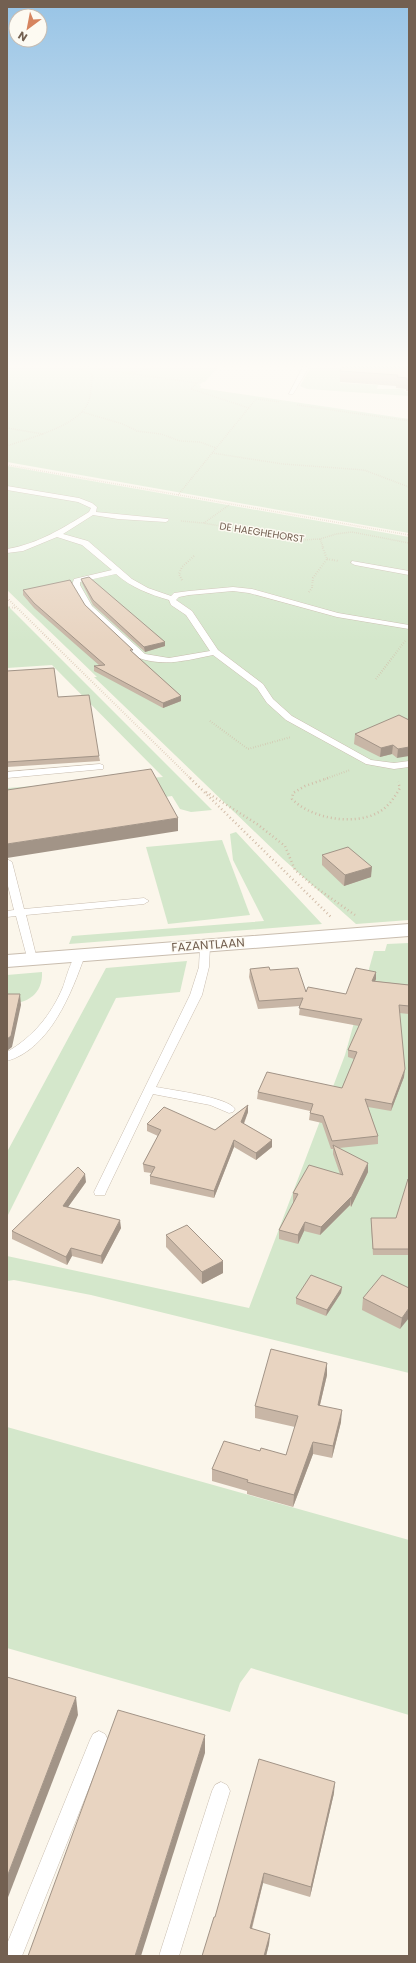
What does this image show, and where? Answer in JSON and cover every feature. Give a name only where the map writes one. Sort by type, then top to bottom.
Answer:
[{"type":"street","name":"FAZANTLAAN","points":[[7,961],[409,930]]},
{"type":"lane","points":[[7,488],[79,500],[90,504],[95,508],[92,513],[57,535],[7,551]]},
{"type":"lane","points":[[92,513],[118,517],[166,520]]},
{"type":"lane","points":[[57,535],[85,543],[118,571],[145,590],[172,599],[174,603],[189,614],[215,652],[260,686],[270,701],[289,718],[369,762],[394,766],[409,764]]},
{"type":"lane","points":[[355,563],[409,573]]},
{"type":"lane","points":[[118,571],[82,578],[76,581],[76,585],[90,607],[142,656],[150,660],[162,660],[215,652]]},
{"type":"lane","points":[[172,599],[177,595],[189,593],[233,589],[249,591],[337,615],[409,627]]},
{"type":"lane","points":[[7,775],[100,767]]},
{"type":"lane","points":[[7,862],[32,959]]},
{"type":"lane","points":[[7,914],[144,901]]},
{"type":"lane","points":[[100,1192],[196,995],[204,967],[205,946]]},
{"type":"lane","points":[[7,1058],[34,1040],[48,1025],[62,1004],[69,989],[80,955]]},
{"type":"lane","points":[[149,1089],[213,1102],[229,1109]]},
{"type":"lane","points":[[12,1956],[99,1740]]},
{"type":"lane","points":[[168,1956],[221,1791]]},
{"type":"path","points":[[178,495],[208,459]]},
{"type":"path","points":[[245,459],[283,464],[364,470],[409,487]]},
{"type":"path","points":[[7,465],[409,535]]},
{"type":"path","name":"DE HAEGHEHORST","points":[[204,523],[229,504]]},
{"type":"path","name":"DE HAEGHEHORST","points":[[166,520],[204,523],[301,540],[320,539],[336,534],[352,532],[409,543]]},
{"type":"path","name":"DE HAEGHEHORST","points":[[299,605],[312,588],[313,578],[327,559],[320,539]]},
{"type":"path","points":[[189,593],[179,574],[182,567],[195,555]]},
{"type":"path","points":[[7,598],[348,935]]},
{"type":"path","points":[[7,607],[18,608]]},
{"type":"path","points":[[376,679],[409,636]]},
{"type":"path","points":[[210,721],[248,749],[312,731]]},
{"type":"path","points":[[369,762],[333,778],[305,786],[293,793],[292,800],[298,806],[317,814],[347,820],[363,820],[374,815],[392,802],[400,788],[394,766]]},
{"type":"path","points":[[200,788],[257,824],[285,846],[295,870],[315,887],[346,908],[375,932]]},
{"type":"green space","points":[[7,459],[409,459],[409,533],[7,462]]},
{"type":"green space","points":[[7,466],[409,537],[409,920],[356,924],[283,859],[94,677],[97,677],[7,590]]},
{"type":"green space","points":[[7,605],[212,810],[191,812],[180,809],[172,796],[157,798],[7,801],[7,788],[163,777],[52,665],[7,668]]},
{"type":"green space","points":[[236,832],[322,924],[69,944],[72,936],[264,921],[233,860],[230,834]]},
{"type":"green space","points":[[222,840],[250,915],[168,924],[146,847]]},
{"type":"green space","points":[[409,943],[409,1373],[91,1295],[14,1280],[7,1281],[7,1256],[249,1308],[345,1055],[374,951],[385,951],[387,944]]},
{"type":"green space","points":[[187,961],[180,992],[116,998],[7,1217],[7,1152],[106,968]]},
{"type":"green space","points":[[42,972],[42,980],[37,992],[27,1000],[14,1004],[7,1004],[7,975]]},
{"type":"green space","points":[[7,1427],[409,1540],[409,1715],[251,1668],[240,1683],[230,1712],[7,1648]]},
{"type":"building","points":[[89,577],[165,642],[144,647],[93,600],[81,579]]},
{"type":"building","points":[[70,580],[85,605],[133,650],[130,650],[181,696],[163,703],[94,666],[105,665],[34,603],[23,590]]},
{"type":"building","points":[[54,668],[58,697],[89,695],[99,756],[7,762],[7,671]]},
{"type":"building","points":[[399,715],[409,720],[409,747],[398,749],[393,745],[381,748],[355,734]]},
{"type":"building","points":[[151,769],[178,818],[7,844],[7,790]]},
{"type":"building","points":[[348,847],[372,867],[345,875],[322,855]]},
{"type":"building","points":[[269,967],[270,970],[298,968],[306,992],[308,987],[346,994],[356,968],[376,972],[372,981],[409,985],[409,1006],[399,1005],[405,1069],[392,1104],[365,1099],[378,1136],[332,1141],[323,1116],[310,1113],[313,1104],[258,1092],[267,1072],[342,1088],[357,1052],[348,1050],[362,1019],[299,1008],[303,998],[259,1001],[250,969]]},
{"type":"building","points":[[7,994],[20,994],[11,1036],[7,1039]]},
{"type":"building","points":[[248,1105],[241,1122],[272,1140],[256,1153],[234,1140],[214,1191],[150,1176],[155,1167],[143,1164],[161,1130],[147,1124],[164,1107],[215,1130]]},
{"type":"building","points":[[333,1145],[368,1163],[351,1198],[321,1227],[305,1222],[298,1235],[279,1230],[298,1194],[293,1193],[309,1165],[343,1175]]},
{"type":"building","points":[[78,1167],[85,1174],[63,1206],[120,1220],[101,1256],[71,1248],[66,1257],[12,1231]]},
{"type":"building","points":[[408,1179],[409,1249],[373,1249],[371,1218],[396,1218]]},
{"type":"building","points":[[187,1225],[223,1261],[202,1272],[166,1235]]},
{"type":"building","points":[[311,1275],[342,1287],[327,1310],[296,1298]]},
{"type":"building","points":[[382,1275],[409,1288],[409,1308],[402,1318],[363,1298]]},
{"type":"building","points":[[271,1349],[327,1363],[318,1405],[342,1410],[333,1446],[313,1442],[294,1495],[247,1482],[248,1480],[212,1469],[224,1441],[260,1451],[261,1448],[286,1455],[298,1416],[255,1406]]},
{"type":"building","points":[[7,1677],[76,1697],[7,1877]]},
{"type":"building","points":[[118,1710],[205,1735],[135,1956],[28,1956]]},
{"type":"building","points":[[259,1759],[335,1782],[311,1887],[264,1873],[250,1928],[270,1934],[264,1956],[202,1956],[215,1917]]}]
